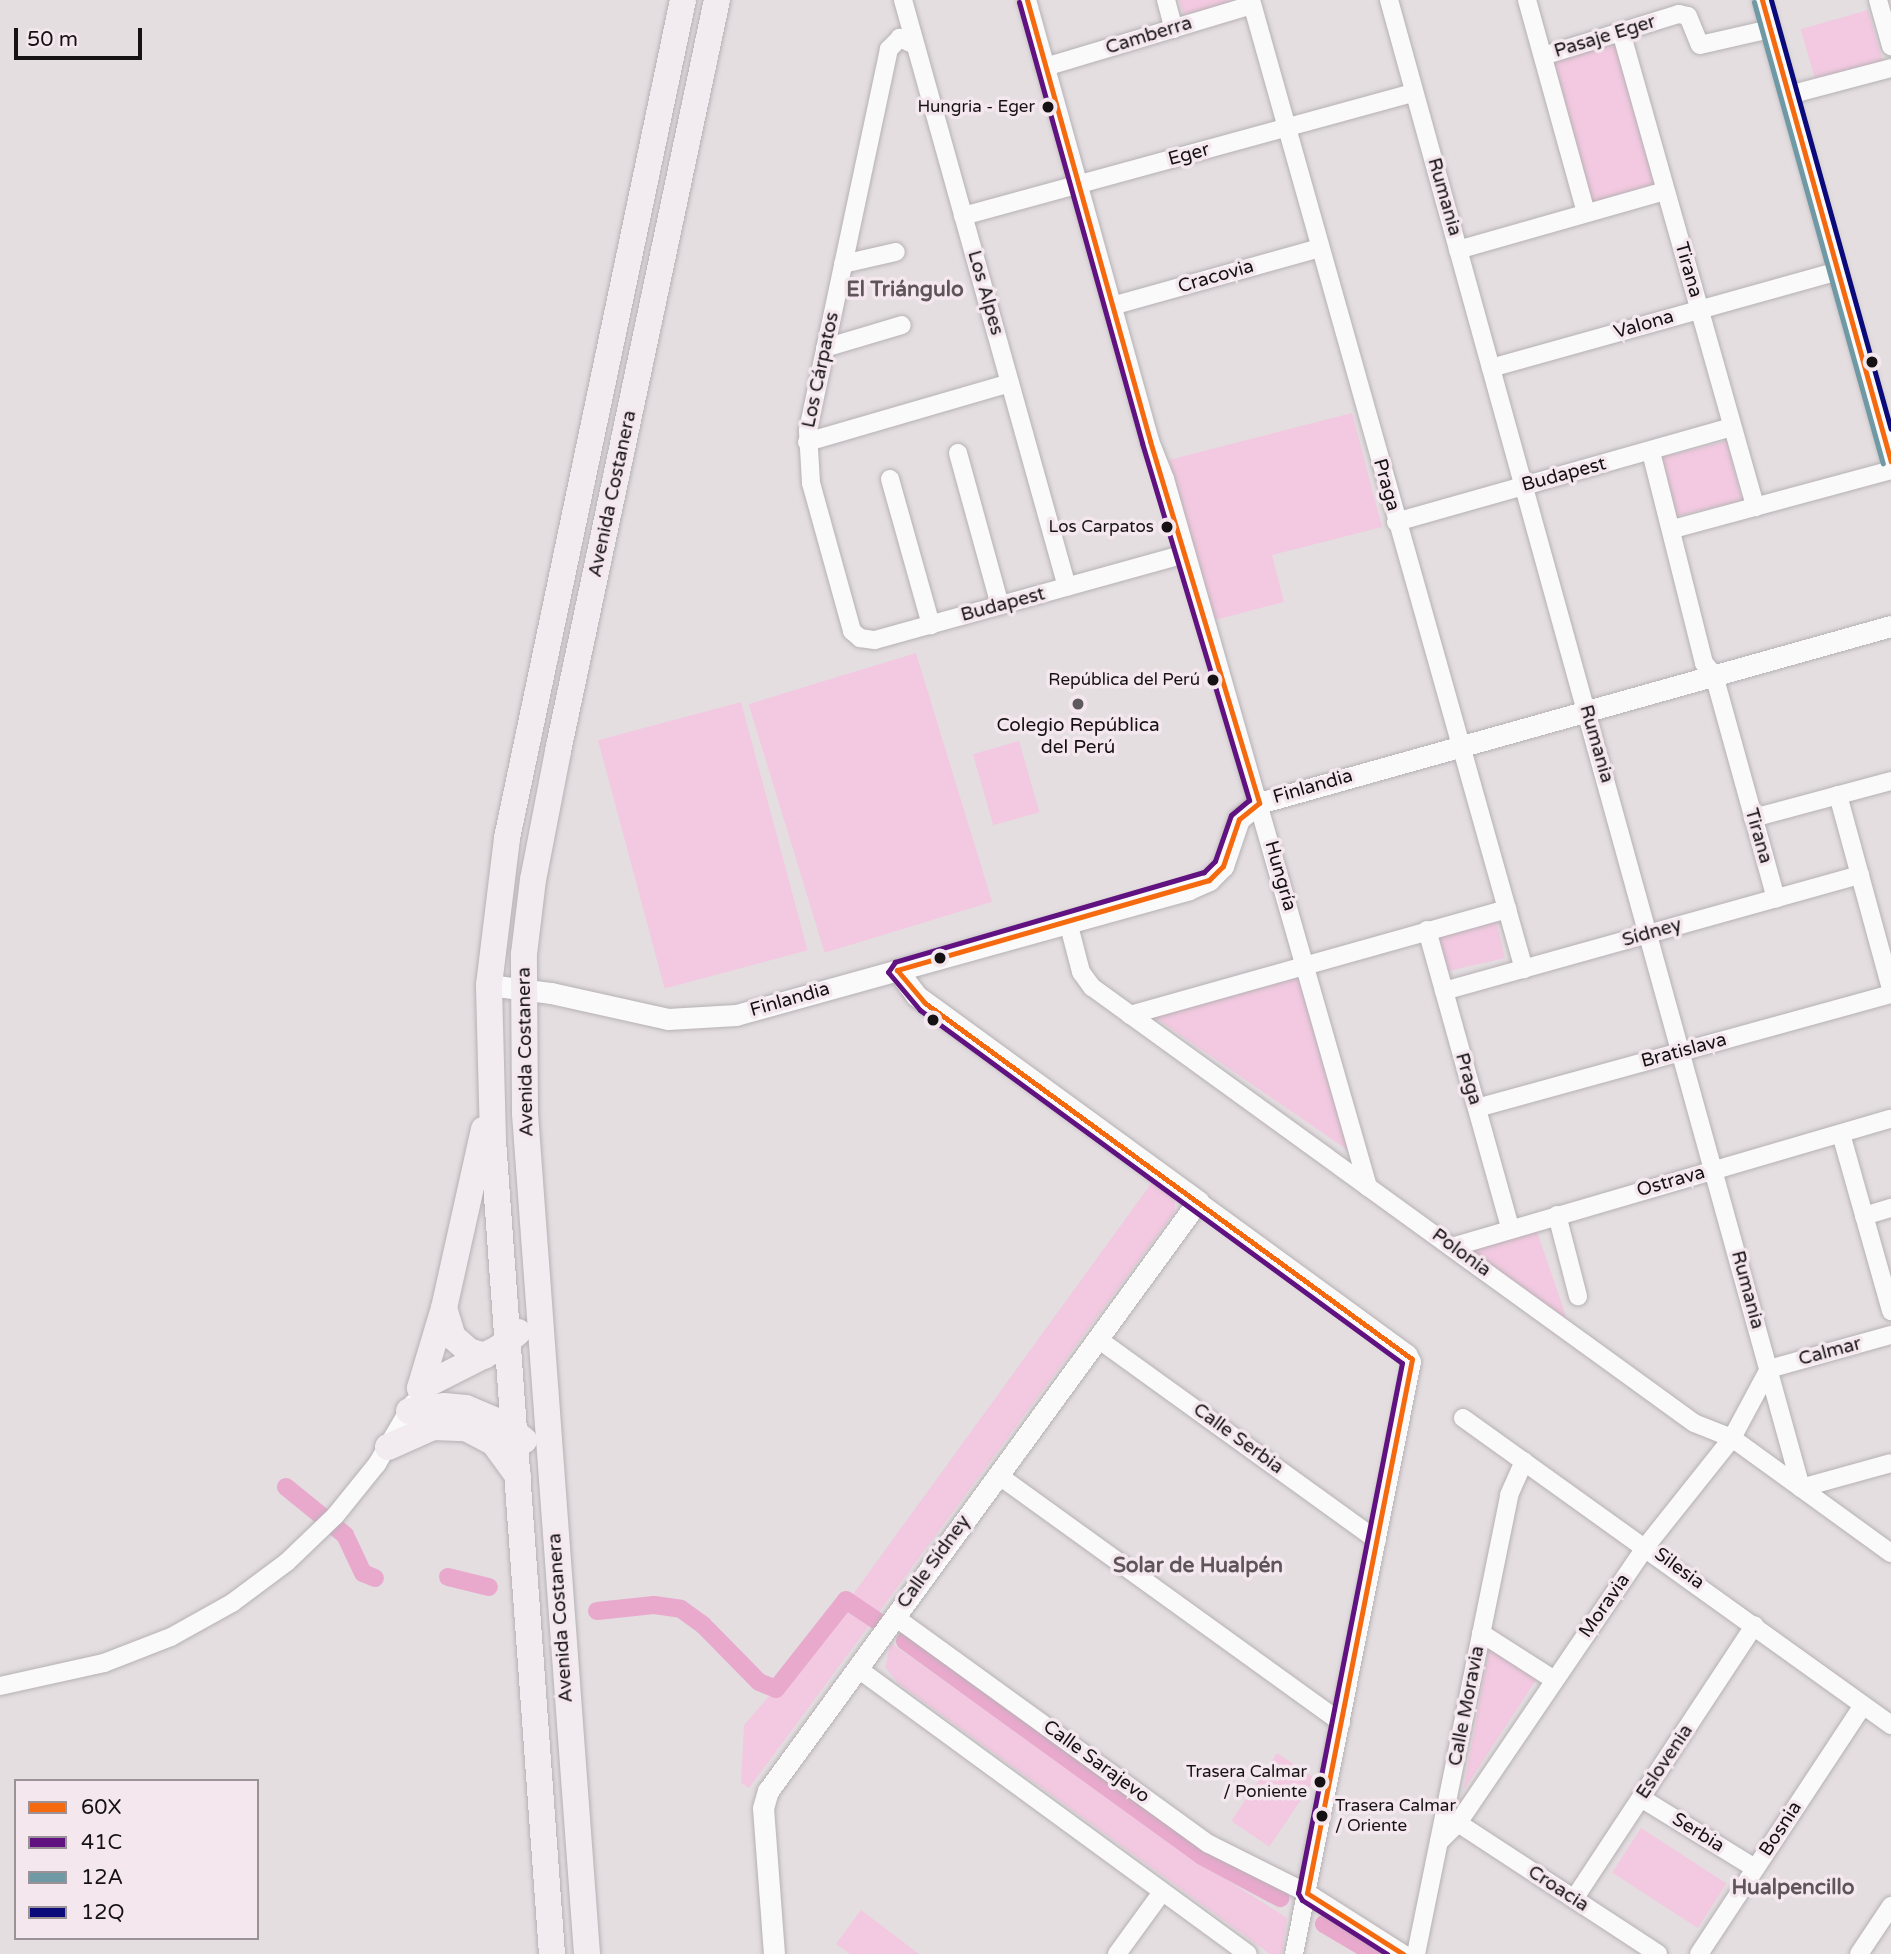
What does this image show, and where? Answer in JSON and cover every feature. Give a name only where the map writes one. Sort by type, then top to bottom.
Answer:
[{"type":"main road","name":"Avenida Costanera","points":[[552,1954],[491,1097],[489,985],[507,838],[683,0]]},
{"type":"main road","name":"Avenida Costanera","points":[[587,1954],[523,1078],[522,988],[539,845],[717,0]]},
{"type":"main road","points":[[414,1400],[444,1308],[491,1097]]},
{"type":"main road","points":[[414,1400],[508,1343],[525,1324],[538,1295]]},
{"type":"main road","points":[[444,1308],[453,1337],[470,1351],[484,1356]]},
{"type":"main road","points":[[414,1400],[433,1406],[466,1408],[514,1431],[551,1479]]},
{"type":"main road","points":[[388,1447],[433,1427],[466,1427],[494,1443],[518,1476]]},
{"type":"street","name":"Los Alpes","points":[[903,0],[1067,587]]},
{"type":"street","name":"Hungría","points":[[1027,0],[1112,306],[1259,803],[1368,1187]]},
{"type":"street","points":[[1166,0],[1174,29]]},
{"type":"street","name":"Rumania","points":[[1388,0],[1801,1488]]},
{"type":"street","points":[[1527,0],[1586,213]]},
{"type":"street","points":[[1762,0],[1891,461]]},
{"type":"street","points":[[1878,0],[1891,46]]},
{"type":"street","name":"Camberra","points":[[1045,67],[1251,3]]},
{"type":"street","name":"Praga","points":[[1251,3],[1459,747],[1524,969]]},
{"type":"street","name":"Pasaje Eger","points":[[1543,56],[1679,14],[1688,16],[1700,45],[1770,29]]},
{"type":"street","name":"Tirana","points":[[1620,32],[1755,507]]},
{"type":"street","name":"Los Cárpatos","points":[[860,638],[850,626],[818,509],[807,442],[889,49],[900,38],[915,45]]},
{"type":"street","points":[[1789,95],[1891,68]]},
{"type":"street","name":"Eger","points":[[964,216],[1415,93]]},
{"type":"street","points":[[1458,250],[1665,191]]},
{"type":"street","name":"Cracovia","points":[[1112,306],[1320,248]]},
{"type":"street","points":[[843,264],[895,252]]},
{"type":"street","name":"Valona","points":[[1491,368],[1838,271]]},
{"type":"street","points":[[825,348],[902,326]]},
{"type":"street","points":[[807,442],[1010,383]]},
{"type":"street","name":"Budapest","points":[[1396,522],[1732,427]]},
{"type":"street","name":"Tirana","points":[[1651,452],[1673,529],[1670,542],[1703,663],[1714,675],[1776,899]]},
{"type":"street","points":[[958,453],[1000,605]]},
{"type":"street","points":[[1673,529],[1891,470]]},
{"type":"street","points":[[890,479],[931,625]]},
{"type":"street","name":"Budapest","points":[[860,638],[875,640],[1186,554]]},
{"type":"street","name":"Finlandia","points":[[489,985],[522,988],[668,1019],[705,1020],[897,970],[1209,880],[1223,866],[1239,818],[1259,803],[1891,626]]},
{"type":"street","points":[[1753,818],[1891,780]]},
{"type":"street","points":[[1838,795],[1891,991]]},
{"type":"street","name":"Sídney","points":[[1444,991],[1860,875]]},
{"type":"street","points":[[1130,1015],[1305,963],[1507,909]]},
{"type":"street","name":"Polonia","points":[[1068,922],[1085,979],[1130,1015],[1694,1423],[1732,1438],[1891,1553]]},
{"type":"street","name":"Praga","points":[[1427,930],[1510,1228]]},
{"type":"street","points":[[897,970],[916,995],[1412,1359],[1294,1954]]},
{"type":"street","name":"Bratislava","points":[[1476,1108],[1891,991]]},
{"type":"street","name":"Ostrava","points":[[1452,1247],[1891,1119]]},
{"type":"street","points":[[1841,1133],[1891,1311]]},
{"type":"street","name":"Calle Sídney","points":[[774,1954],[765,1796],[1198,1201]]},
{"type":"street","points":[[1864,1216],[1891,1208]]},
{"type":"street","points":[[1556,1215],[1578,1296]]},
{"type":"street","name":"Calmar","points":[[1769,1369],[1891,1335]]},
{"type":"street","name":"Calle Serbia","points":[[1098,1339],[1377,1540]]},
{"type":"street","name":"Moravia","points":[[1439,1842],[1458,1823],[1553,1679],[1647,1545],[1732,1438],[1769,1369]]},
{"type":"street","points":[[0,1686],[104,1663],[171,1637],[232,1603],[312,1539],[357,1491],[388,1447],[414,1400]]},
{"type":"street","name":"Silesia","points":[[1463,1418],[1647,1545],[1891,1725]]},
{"type":"street","name":"Calle Moravia","points":[[1416,1954],[1509,1495],[1524,1461]]},
{"type":"street","points":[[1801,1488],[1891,1463]]},
{"type":"street","points":[[998,1475],[1341,1723]]},
{"type":"street","name":"Calle Sarajevo","points":[[895,1617],[1201,1838],[1307,1893],[1404,1954]]},
{"type":"street","name":"Eslovenia","points":[[1574,1899],[1755,1625]]},
{"type":"street","points":[[1481,1633],[1553,1679]]},
{"type":"street","points":[[857,1668],[1248,1954]]},
{"type":"street","name":"Bosnia","points":[[1699,1954],[1863,1704]]},
{"type":"street","name":"Serbia","points":[[1641,1798],[1755,1868]]},
{"type":"street","name":"Croacia","points":[[1458,1823],[1656,1953]]},
{"type":"street","points":[[1118,1954],[1162,1892]]},
{"type":"street","points":[[1859,1954],[1891,1906]]},
{"type":"shaded area","points":[[1179,0],[1244,0],[1184,16]]},
{"type":"shaded area","points":[[1868,10],[1884,65],[1816,84],[1801,29]]},
{"type":"shaded area","points":[[1619,41],[1658,186],[1589,204],[1550,59]]},
{"type":"shaded area","points":[[1352,413],[1382,527],[1272,555],[1284,602],[1211,621],[1169,460]]},
{"type":"shaded area","points":[[1727,441],[1742,500],[1677,516],[1662,457]]},
{"type":"shaded area","points":[[916,653],[992,902],[825,953],[749,704]]},
{"type":"shaded area","points":[[741,702],[808,950],[665,989],[598,740]]},
{"type":"shaded area","points":[[1019,741],[1039,812],[993,825],[973,754]]},
{"type":"shaded area","points":[[1496,920],[1505,958],[1443,972],[1435,934]]},
{"type":"shaded area","points":[[1298,975],[1349,1151],[1151,1015]]},
{"type":"shaded area","points":[[1153,1181],[1175,1199],[1175,1211],[749,1788],[741,1783],[744,1725],[770,1695],[782,1692]]},
{"type":"shaded area","points":[[1532,1217],[1569,1325],[1453,1240]]},
{"type":"shaded area","points":[[891,1643],[1196,1860],[1287,1918],[1282,1954],[1270,1954],[898,1683],[885,1667]]},
{"type":"shaded area","points":[[1490,1644],[1538,1677],[1463,1791]]},
{"type":"shaded area","points":[[1277,1753],[1315,1779],[1269,1847],[1231,1821]]},
{"type":"shaded area","points":[[1641,1828],[1727,1884],[1698,1928],[1612,1872]]},
{"type":"shaded area","points":[[861,1910],[919,1954],[850,1954],[836,1944]]},
{"type":"waterway","points":[[286,1487],[345,1535],[363,1573],[375,1578]]},
{"type":"waterway","points":[[448,1577],[489,1587]]},
{"type":"waterway","points":[[597,1611],[654,1605],[681,1609],[703,1625],[759,1682],[776,1689],[846,1600],[876,1620]]},
{"type":"waterway","points":[[905,1641],[1202,1856],[1280,1898]]},
{"type":"waterway","points":[[1324,1924],[1375,1954]]},
{"type":"transit line","name":"60X","points":[[1027,0],[1150,441],[1259,803],[1239,819],[1223,866],[1209,880],[897,970],[925,1003],[1412,1359],[1307,1893],[1403,1954]]},
{"type":"transit line","name":"60X","points":[[1762,0],[1891,461]]},
{"type":"transit line","name":"12Q","points":[[1771,0],[1891,429]]},
{"type":"transit line","name":"41C","points":[[1019,2],[1142,443],[1249,800],[1231,815],[1215,861],[1204,872],[895,962],[888,972],[920,1010],[1402,1363],[1298,1893],[1302,1900],[1387,1954]]},
{"type":"transit line","name":"12A","points":[[1754,2],[1883,463]]},
{"type":"place","name":"Hungria - Eger","points":[[1048,107]]},
{"type":"place","name":"Los Carpatos","points":[[1167,527]]},
{"type":"place","name":"República del Perú","points":[[1213,680]]},
{"type":"place","name":"Colegio República del Perú","points":[[1078,704]]},
{"type":"place","name":"Trasera Calmar / Poniente","points":[[1320,1782]]},
{"type":"place","name":"Trasera Calmar / Oriente","points":[[1322,1816]]},
{"type":"district","name":"El Triángulo","points":[[905,290]]},
{"type":"district","name":"Solar de Hualpén","points":[[1198,1566]]},
{"type":"district","name":"Hualpencillo","points":[[1793,1888]]}]
